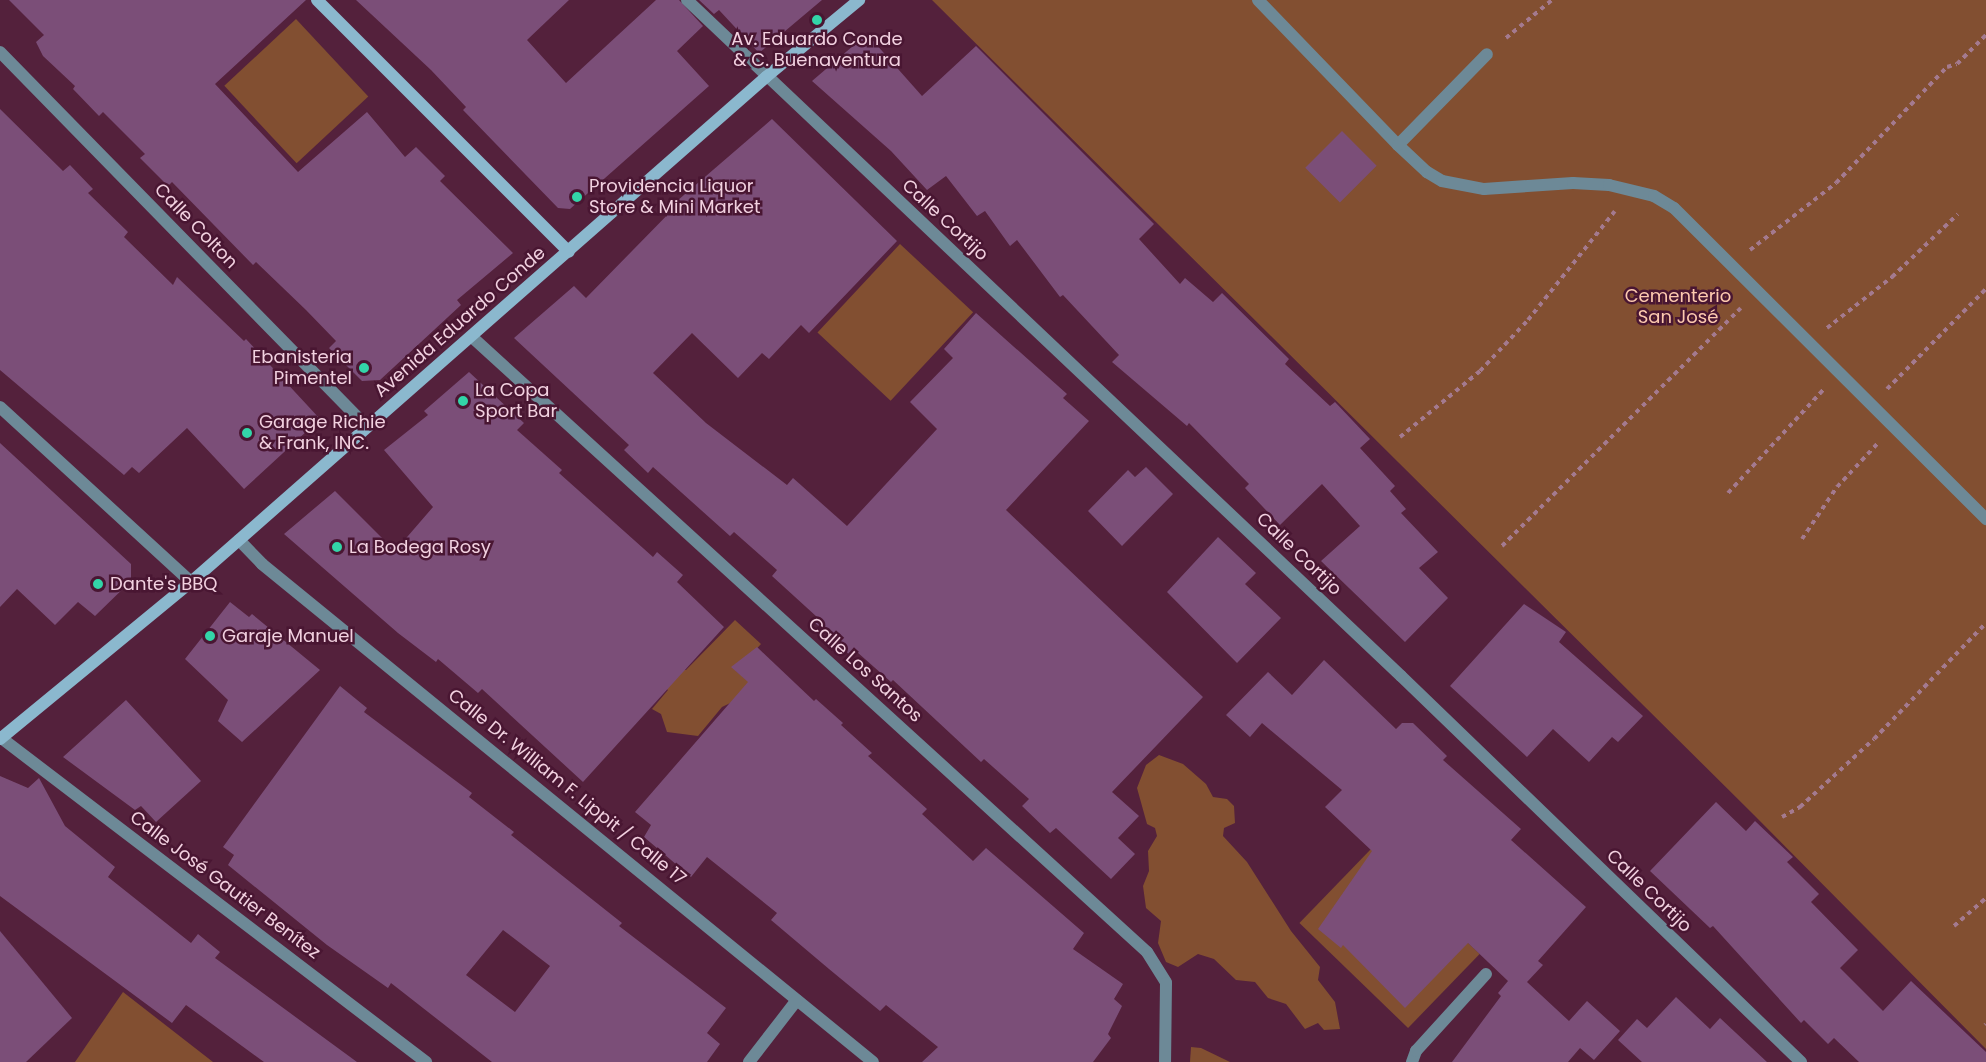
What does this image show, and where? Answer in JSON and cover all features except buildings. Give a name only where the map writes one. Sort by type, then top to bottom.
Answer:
[{"type":"street","points":[[317,0],[569,252]]},
{"type":"street","name":"Calle Cortijo","points":[[687,0],[1289,569],[1801,1062]]},
{"type":"street","name":"Avenida Eduardo Conde","points":[[0,738],[191,582],[766,77],[859,0]]},
{"type":"street","points":[[1258,0],[1398,145],[1426,172],[1442,181],[1484,189],[1573,183],[1632,188],[1674,208],[1733,264],[1986,519]]},
{"type":"street","name":"Calle Colton","points":[[0,52],[366,426]]},
{"type":"street","points":[[1398,145],[1487,54]]},
{"type":"street","name":"Calle Los Santos","points":[[472,337],[1148,952],[1166,983],[1165,1062]]},
{"type":"street","points":[[0,407],[191,582]]},
{"type":"street","name":"Calle Dr. William F. Lippit / Calle 17","points":[[239,540],[262,564],[873,1062]]},
{"type":"street","name":"Calle José Gautier Benítez","points":[[0,738],[426,1062]]},
{"type":"street","points":[[1412,1062],[1416,1051],[1486,974]]},
{"type":"street","points":[[749,1062],[797,1000]]},
{"type":"path","points":[[1487,54],[1551,0]]},
{"type":"path","points":[[1733,264],[1836,183],[1947,67],[1957,64],[1986,34]]},
{"type":"path","points":[[1400,437],[1480,371],[1528,320],[1577,263],[1632,188]]},
{"type":"path","points":[[1811,343],[1892,277],[1958,214]]},
{"type":"path","points":[[1871,404],[1986,289]]},
{"type":"path","points":[[1502,546],[1759,290]]},
{"type":"path","points":[[1728,493],[1840,372]]},
{"type":"path","points":[[1802,539],[1837,487],[1893,426]]},
{"type":"path","points":[[1782,817],[1800,807],[1874,739],[1986,623]]},
{"type":"path","points":[[1954,926],[1986,898]]},
{"type":"green space","name":"Cementerio San José","points":[[932,0],[1986,0],[1986,1049],[1754,815]]},
{"type":"green space","points":[[296,19],[368,97],[297,163],[224,86]]},
{"type":"green space","points":[[900,244],[973,312],[891,401],[817,332]]},
{"type":"green space","points":[[735,620],[761,644],[736,671],[748,681],[749,694],[722,707],[698,736],[667,732],[661,714],[652,709],[668,690],[646,671],[686,670]]},
{"type":"green space","points":[[1159,755],[1183,764],[1206,784],[1213,797],[1227,799],[1234,806],[1235,823],[1224,828],[1223,836],[1247,862],[1291,931],[1320,967],[1318,980],[1335,1002],[1340,1029],[1324,1030],[1318,1023],[1305,1029],[1286,1004],[1268,998],[1255,982],[1236,980],[1214,959],[1198,954],[1178,967],[1166,962],[1158,943],[1161,921],[1146,908],[1143,886],[1149,871],[1148,851],[1157,836],[1155,828],[1147,824],[1137,788],[1146,765]]},
{"type":"green space","points":[[1371,849],[1480,954],[1408,1028],[1299,923]]},
{"type":"green space","points":[[123,992],[213,1062],[75,1062]]},
{"type":"green space","points":[[1191,1047],[1201,1048],[1230,1062],[1190,1062]]},
{"type":"place","name":"Av. Eduardo Conde & C. Buenaventura","points":[[817,20]]},
{"type":"place","name":"Providencia Liquor Store & Mini Market","points":[[577,197]]},
{"type":"place","name":"Ebanisteria Pimentel","points":[[364,368]]},
{"type":"place","name":"La Copa Sport Bar","points":[[463,401]]},
{"type":"place","name":"Garage Richie & Frank, INC.","points":[[247,433]]},
{"type":"place","name":"La Bodega Rosy","points":[[337,547]]},
{"type":"place","name":"Dante's BBQ","points":[[98,584]]},
{"type":"place","name":"Garaje Manuel","points":[[210,636]]}]
